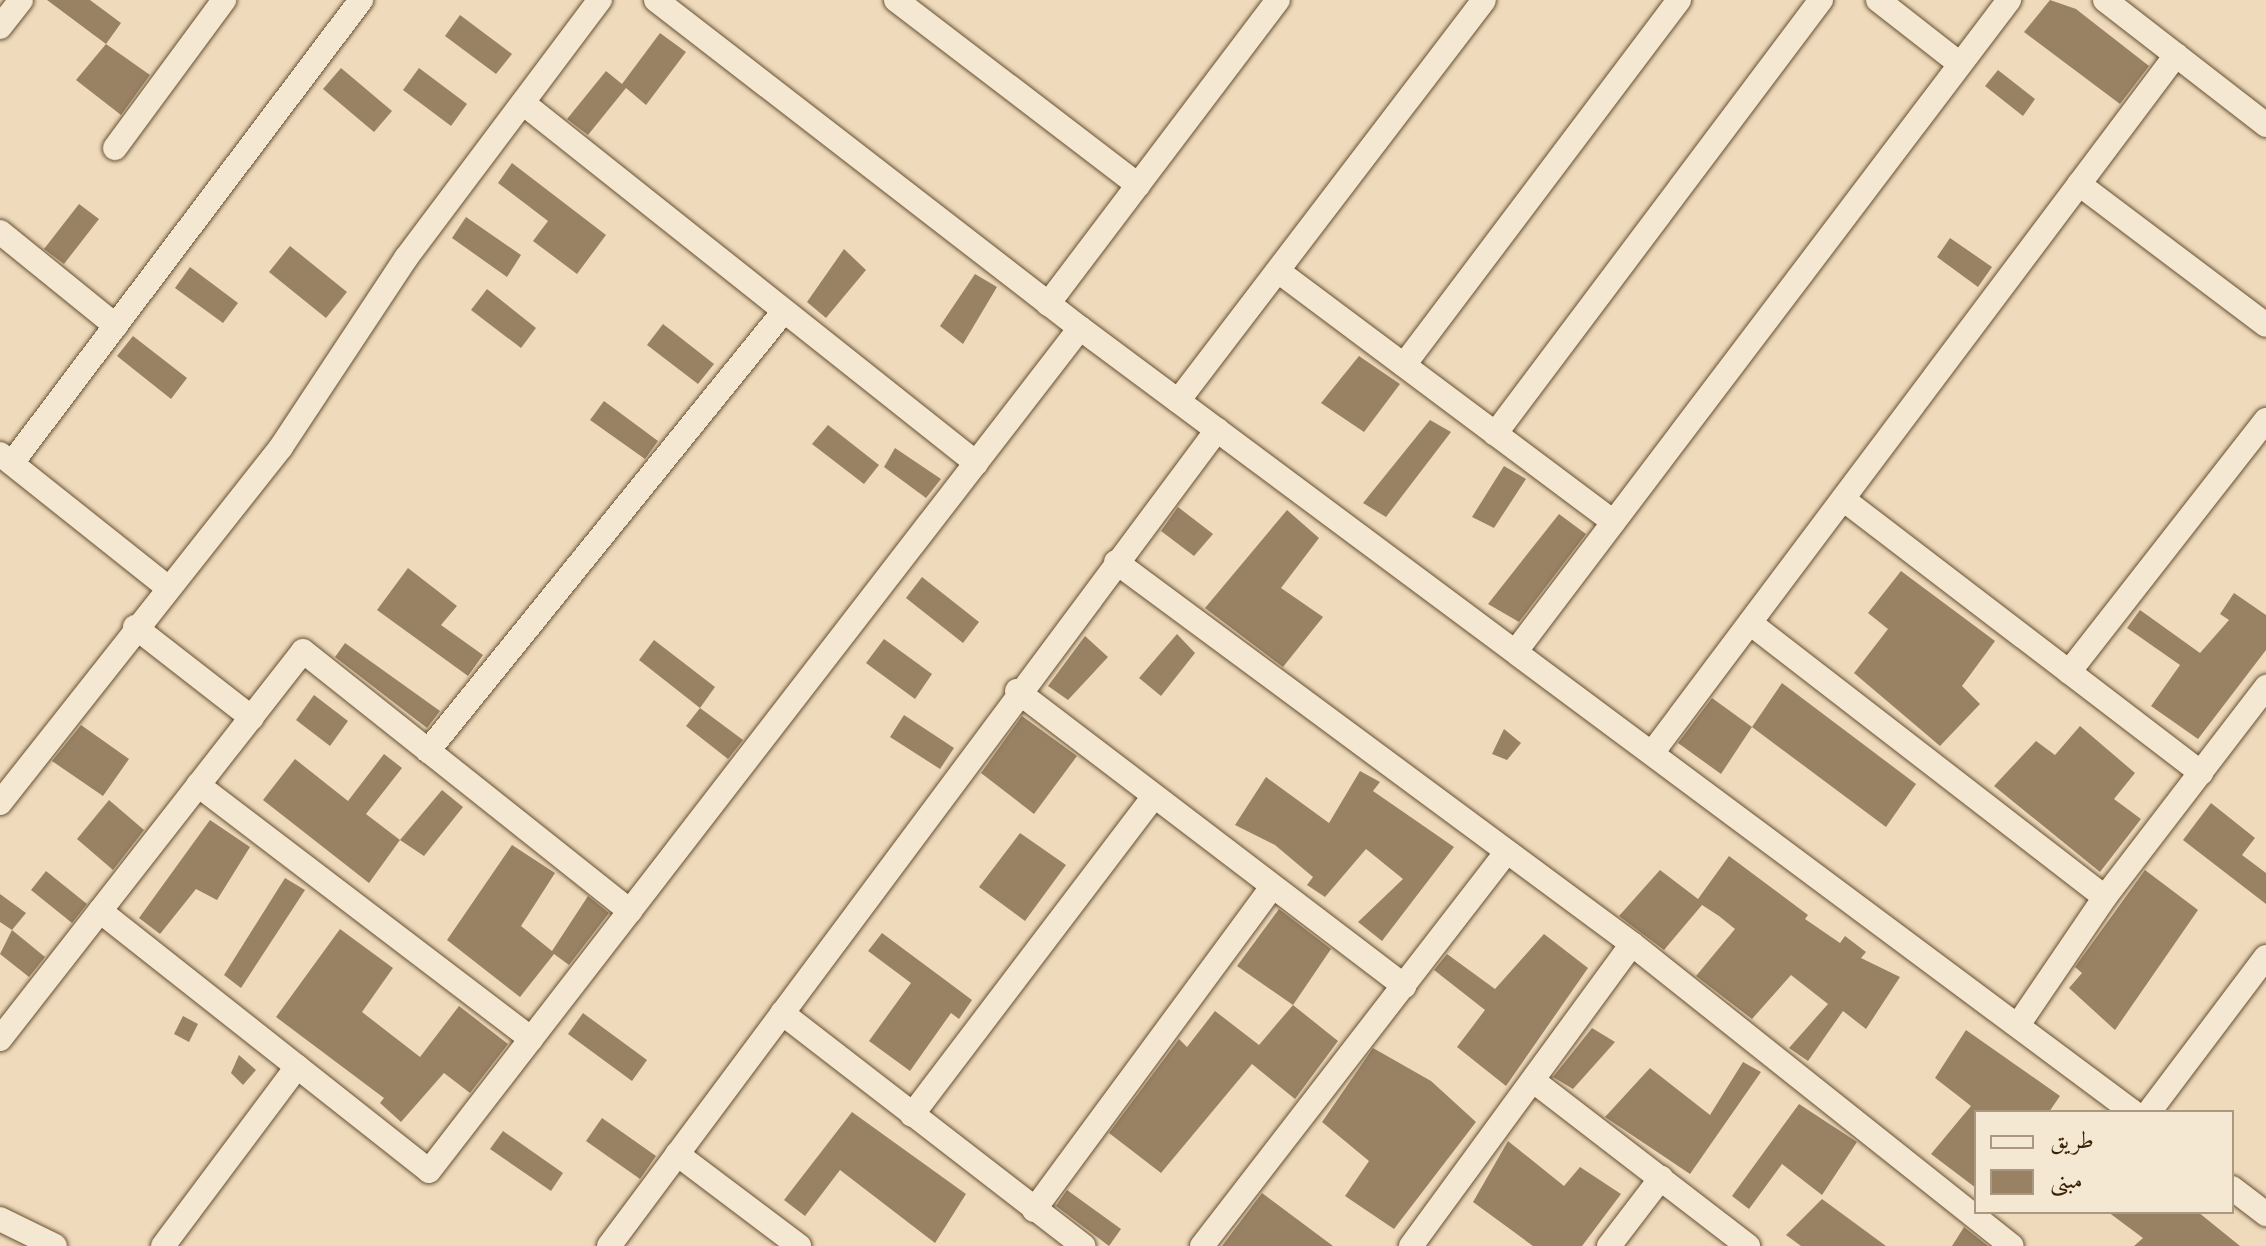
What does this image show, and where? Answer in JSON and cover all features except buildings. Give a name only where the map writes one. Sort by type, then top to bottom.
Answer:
[{"type":"street","points":[[0,27],[21,0]]},
{"type":"street","points":[[115,148],[224,0]]},
{"type":"street","points":[[167,587],[6,458],[116,326],[361,0]]},
{"type":"street","points":[[0,803],[135,627],[281,447],[406,258],[600,0]]},
{"type":"street","points":[[656,0],[1048,304],[2020,1022],[2130,1110]]},
{"type":"street","points":[[896,0],[1138,185]]},
{"type":"street","points":[[1048,304],[1278,0]]},
{"type":"street","points":[[1178,401],[1484,0]]},
{"type":"street","points":[[1404,365],[1679,0]]},
{"type":"street","points":[[1495,434],[1821,0]]},
{"type":"street","points":[[1878,0],[1960,64]]},
{"type":"street","points":[[1516,651],[2009,0]]},
{"type":"street","points":[[2105,0],[2266,125]]},
{"type":"street","points":[[1652,753],[2176,55]]},
{"type":"street","points":[[523,103],[976,463]]},
{"type":"street","points":[[2079,184],[2266,325]]},
{"type":"street","points":[[0,232],[116,326]]},
{"type":"street","points":[[1278,271],[1613,522]]},
{"type":"street","points":[[428,751],[784,311]]},
{"type":"street","points":[[100,911],[429,1171],[1080,328]]},
{"type":"street","points":[[2069,672],[2266,420]]},
{"type":"street","points":[[609,1246],[1017,691],[1217,430]]},
{"type":"street","points":[[1843,499],[2201,773]]},
{"type":"street","points":[[1116,562],[1632,944],[2012,1246]]},
{"type":"street","points":[[1750,623],[2105,897]]},
{"type":"street","points":[[135,627],[252,718]]},
{"type":"street","points":[[0,1039],[303,651],[630,911]]},
{"type":"street","points":[[2020,1022],[2105,897],[2266,687]]},
{"type":"street","points":[[1017,691],[1404,986]]},
{"type":"street","points":[[198,785],[531,1039]]},
{"type":"street","points":[[912,1115],[1154,796]]},
{"type":"street","points":[[1202,1246],[1506,852]]},
{"type":"street","points":[[1034,1210],[1272,887]]},
{"type":"street","points":[[1411,1246],[1535,1082],[1632,944]]},
{"type":"street","points":[[2151,1110],[2266,957]]},
{"type":"street","points":[[782,1013],[1083,1246]]},
{"type":"street","points":[[163,1246],[297,1067]]},
{"type":"street","points":[[1535,1082],[1748,1246]]},
{"type":"street","points":[[677,1154],[799,1246]]},
{"type":"street","points":[[1609,1246],[1661,1178]]},
{"type":"street","points":[[2234,1190],[2266,1214]]},
{"type":"street","points":[[0,1219],[55,1246]]}]
